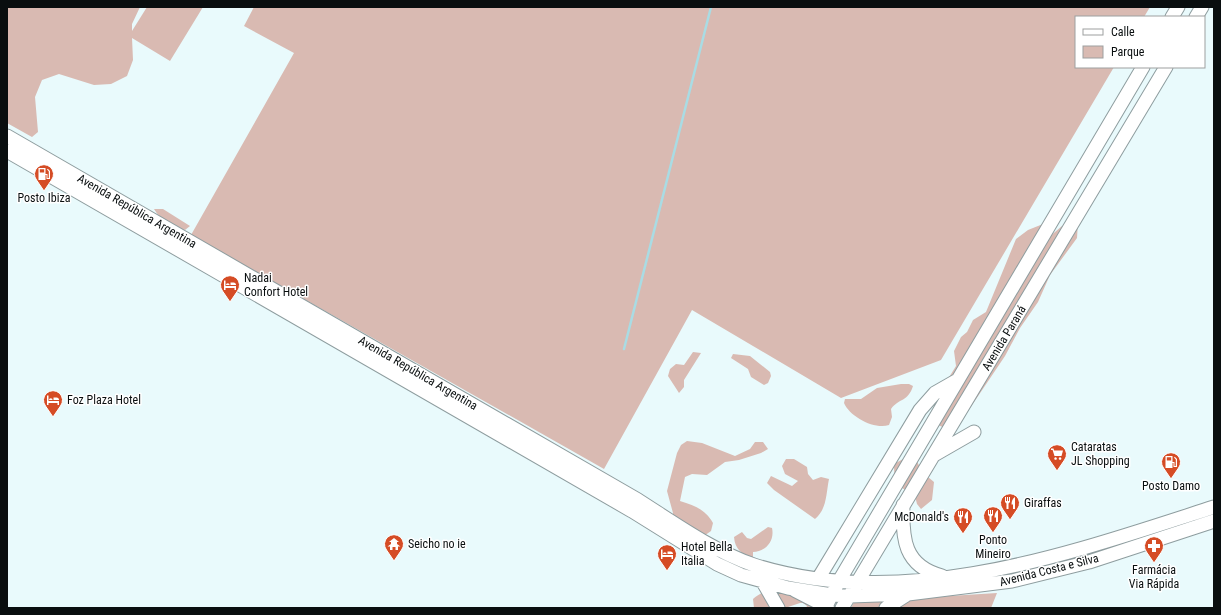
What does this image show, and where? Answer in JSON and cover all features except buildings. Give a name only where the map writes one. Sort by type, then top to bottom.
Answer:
[{"type":"main road","points":[[1173,16],[1178,7]]},
{"type":"main road","points":[[1197,16],[1202,7]]},
{"type":"main road","name":"Avenida Paraná","points":[[826,608],[839,581],[956,381],[1142,68]]},
{"type":"main road","name":"Avenida Paraná","points":[[842,608],[1165,68]]},
{"type":"main road","name":"Avenida República Argentina","points":[[7,136],[638,500],[722,551],[753,564],[818,579],[839,581]]},
{"type":"main road","name":"Avenida República Argentina","points":[[7,151],[632,511],[716,564],[741,576],[763,582],[788,588],[832,595]]},
{"type":"main road","points":[[818,579],[920,410],[935,393],[956,381]]},
{"type":"main road","points":[[932,456],[974,432]]},
{"type":"main road","points":[[904,504],[903,536],[909,552],[926,570],[946,577]]},
{"type":"main road","name":"Avenida Costa e Silva","points":[[839,581],[891,582],[946,577],[986,571],[1083,549],[1214,507]]},
{"type":"main road","name":"Avenida Costa e Silva","points":[[832,595],[850,596],[908,594],[1012,581],[1089,562],[1214,521]]},
{"type":"main road","points":[[763,582],[778,608]]},
{"type":"main road","name":"Avenida República Argentina","points":[[788,588],[826,608]]},
{"type":"main road","points":[[886,608],[908,594]]},
{"type":"green space","points":[[7,7],[140,7],[132,24],[132,31],[147,7],[203,7],[170,61],[132,38],[133,60],[127,76],[111,84],[94,85],[59,74],[42,80],[35,97],[38,132],[32,137],[7,123]]},
{"type":"green space","points":[[254,7],[1150,7],[1145,16],[1075,16],[1075,68],[1113,68],[941,360],[841,398],[692,310],[604,469],[191,235],[294,53],[244,26]]},
{"type":"green space","points":[[154,209],[163,209],[190,226],[185,230],[172,224],[160,217]]},
{"type":"green space","points":[[1078,222],[1077,238],[1050,275],[1038,302],[1020,328],[1005,356],[962,420],[949,430],[936,424],[940,392],[956,366],[954,351],[961,337],[967,332],[973,320],[986,312],[1016,239],[1028,230],[1043,224],[1048,238],[1062,226]]},
{"type":"green space","points":[[693,352],[701,353],[684,380],[684,387],[679,393],[668,376],[670,369],[676,364],[684,365]]},
{"type":"green space","points":[[733,354],[750,356],[770,372],[771,376],[768,383],[764,385],[751,377],[748,369],[731,358]]},
{"type":"green space","points":[[909,384],[913,386],[909,395],[891,409],[892,417],[889,425],[877,426],[870,424],[852,413],[844,403],[845,399],[861,399],[877,388]]},
{"type":"green space","points":[[687,441],[702,443],[735,456],[750,449],[755,442],[763,442],[768,449],[761,453],[739,460],[725,462],[707,475],[692,474],[685,477],[680,501],[695,506],[707,514],[710,518],[713,523],[711,531],[704,536],[715,553],[715,557],[673,521],[673,513],[667,491],[677,453],[681,445]]},
{"type":"green space","points":[[905,458],[916,459],[922,472],[934,482],[932,500],[921,509],[917,504],[915,496],[901,487],[896,480],[894,464]]},
{"type":"green space","points":[[786,459],[794,459],[807,467],[808,474],[813,480],[821,477],[829,479],[824,506],[822,511],[815,519],[774,490],[767,483],[771,476],[792,486],[798,481],[785,474],[782,466]]},
{"type":"green space","points":[[768,527],[772,528],[772,537],[765,548],[757,552],[753,552],[753,558],[745,555],[737,548],[734,537],[742,532],[747,538],[751,539]]},
{"type":"green space","points":[[782,588],[815,608],[806,608],[807,606],[800,603],[785,608],[754,608],[753,599],[759,594]]},
{"type":"green space","points":[[997,593],[991,608],[851,608],[854,602]]},
{"type":"waterway","points":[[624,349],[711,7]]},
{"type":"place","name":"Posto Ibiza","points":[[44,191]]},
{"type":"place","name":"Nadai Confort Hotel","points":[[230,302]]},
{"type":"place","name":"Foz Plaza Hotel","points":[[53,417]]},
{"type":"place","name":"Cataratas JL Shopping","points":[[1057,471]]},
{"type":"place","name":"Posto Damo","points":[[1171,479]]},
{"type":"place","name":"Giraffas","points":[[1010,520]]},
{"type":"place","name":"Ponto Mineiro","points":[[993,533]]},
{"type":"place","name":"McDonald's","points":[[963,534]]},
{"type":"place","name":"Seicho no ie","points":[[394,561]]},
{"type":"place","name":"Farmácia Via Rápida","points":[[1154,563]]},
{"type":"place","name":"Hotel Bella Italia","points":[[667,571]]}]
